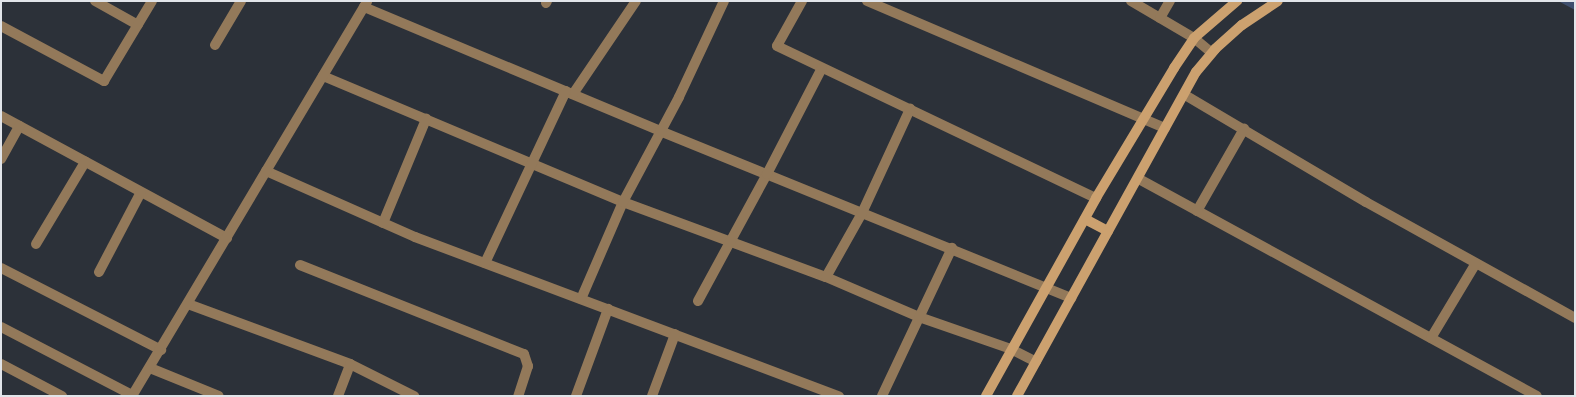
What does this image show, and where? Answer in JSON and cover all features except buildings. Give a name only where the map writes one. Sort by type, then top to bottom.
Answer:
[{"type":"main road","points":[[986,396],[1096,198],[1194,38],[1237,1]]},
{"type":"main road","points":[[1017,396],[1108,231],[1139,179],[1196,72],[1212,53],[1242,25],[1278,1]]},
{"type":"main road","points":[[1085,219],[1108,231]]},
{"type":"street","points":[[96,1],[138,25]]},
{"type":"street","points":[[1,26],[104,81],[152,1]]},
{"type":"street","points":[[215,45],[242,1]]},
{"type":"street","points":[[485,263],[531,163],[569,93],[636,1]]},
{"type":"street","points":[[581,299],[623,202],[724,1]]},
{"type":"street","points":[[802,1],[777,46],[1096,198]]},
{"type":"street","points":[[867,1],[1165,128]]},
{"type":"street","points":[[1131,1],[1194,38],[1212,53]]},
{"type":"street","points":[[1160,18],[1170,1]]},
{"type":"street","points":[[1,327],[132,396],[366,4],[660,131],[1046,286],[1071,298]]},
{"type":"street","points":[[698,301],[822,68]]},
{"type":"street","points":[[323,76],[623,202],[826,277],[919,317],[1011,349],[1036,362]]},
{"type":"street","points":[[1185,95],[1366,202],[1575,318]]},
{"type":"street","points":[[826,277],[862,213],[910,109]]},
{"type":"street","points":[[1,116],[227,238]]},
{"type":"street","points":[[383,223],[426,119]]},
{"type":"street","points":[[1,160],[19,126]]},
{"type":"street","points":[[1197,211],[1244,129]]},
{"type":"street","points":[[36,244],[85,162]]},
{"type":"street","points":[[266,171],[383,223],[839,396]]},
{"type":"street","points":[[1139,179],[1537,396]]},
{"type":"street","points":[[99,272],[141,192]]},
{"type":"street","points":[[882,396],[952,248]]},
{"type":"street","points":[[1431,338],[1476,263]]},
{"type":"street","points":[[300,266],[524,354],[528,366],[518,396]]},
{"type":"street","points":[[1,268],[160,350]]},
{"type":"street","points":[[188,304],[350,364],[414,396]]},
{"type":"street","points":[[576,396],[608,309]]},
{"type":"street","points":[[652,396],[675,334]]},
{"type":"street","points":[[1,364],[62,396]]},
{"type":"street","points":[[338,396],[350,364]]},
{"type":"street","points":[[150,368],[219,396]]}]
